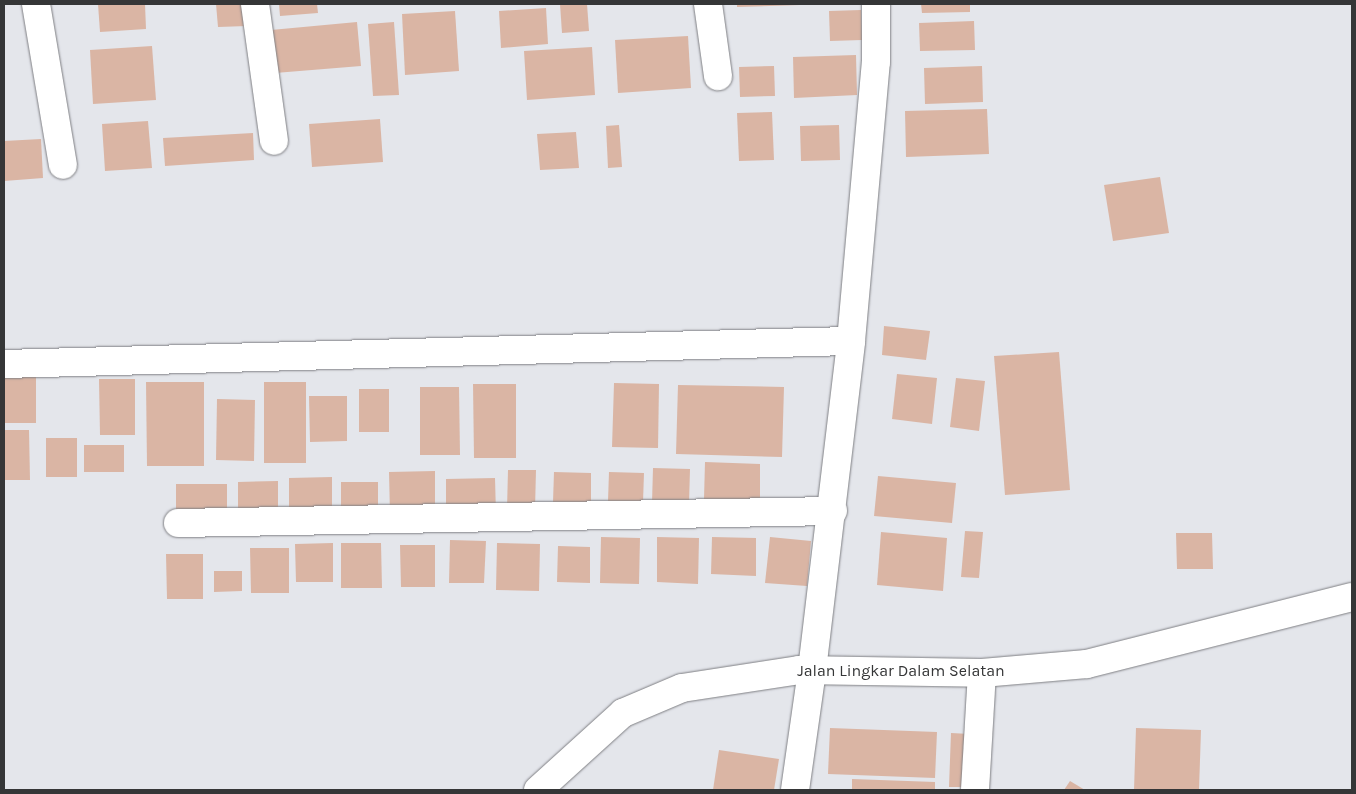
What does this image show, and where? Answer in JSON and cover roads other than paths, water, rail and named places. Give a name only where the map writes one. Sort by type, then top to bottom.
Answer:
[{"type":"street","points":[[36,4],[62,166]]},
{"type":"street","points":[[255,4],[274,141]]},
{"type":"street","points":[[708,4],[718,76]]},
{"type":"street","points":[[795,790],[833,511],[852,342],[876,62],[876,4]]},
{"type":"street","points":[[4,364],[852,342]]},
{"type":"street","points":[[178,523],[833,511]]},
{"type":"street","name":"Jalan Lingkar Dalam Selatan","points":[[538,790],[622,713],[682,688],[812,670],[982,673],[1086,664],[1352,597]]},
{"type":"street","points":[[975,790],[982,673]]}]
